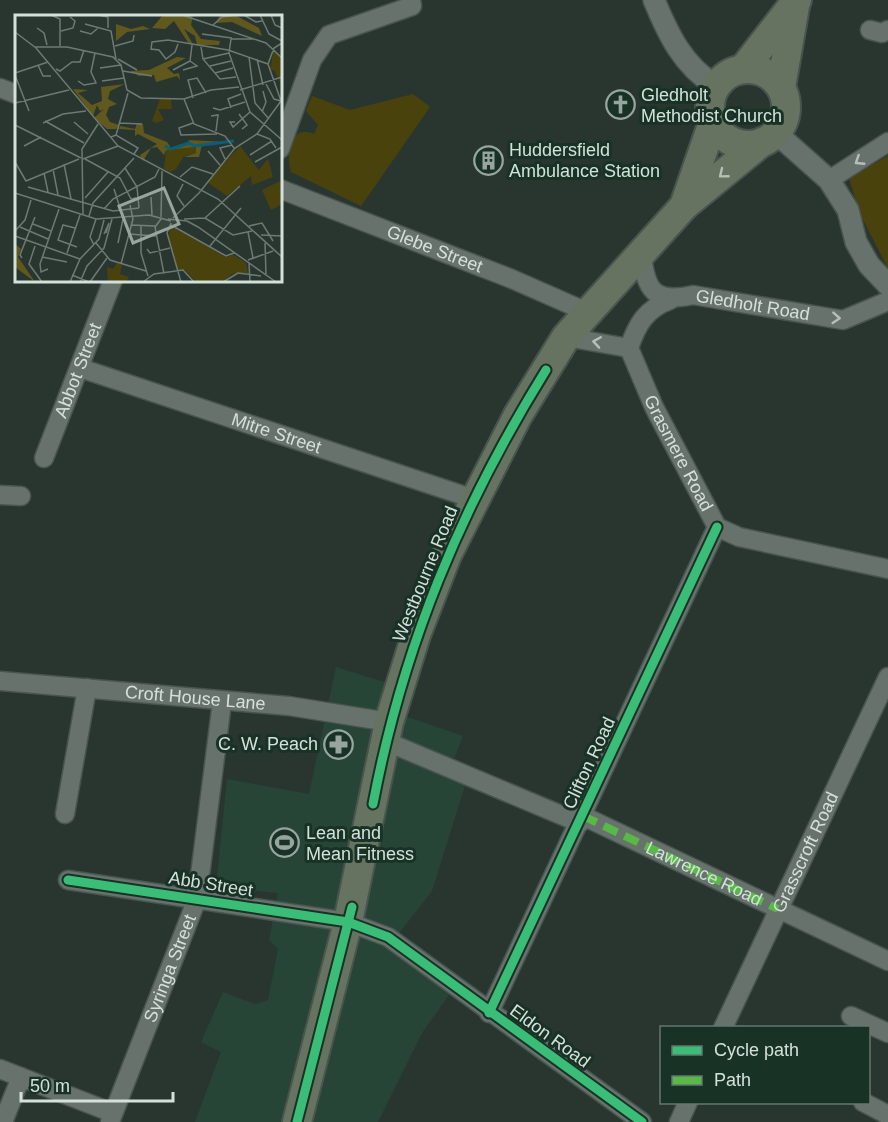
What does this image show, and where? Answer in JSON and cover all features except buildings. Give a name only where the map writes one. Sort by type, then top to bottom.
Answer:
[{"type":"highway","points":[[744,68],[765,72],[781,87],[786,98],[787,111],[770,138],[751,145],[729,140],[713,122],[711,98],[723,77],[744,68],[796,2]]},
{"type":"highway","points":[[781,87],[796,2]]},
{"type":"highway","name":"Westbourne Road","points":[[684,206],[713,122]]},
{"type":"highway","name":"Westbourne Road","points":[[297,1122],[348,922],[387,732],[416,635],[447,555],[518,415],[566,337],[684,206],[770,138]]},
{"type":"street","points":[[282,137],[288,102],[329,35],[412,6],[411,0]]},
{"type":"street","points":[[654,0],[684,59],[699,76],[716,86]]},
{"type":"street","points":[[0,88],[15,94]]},
{"type":"street","points":[[770,138],[829,180],[848,210],[856,242],[869,265],[888,285]]},
{"type":"street","points":[[829,180],[888,142]]},
{"type":"street","name":"Glebe Street","points":[[282,190],[512,279],[587,312]]},
{"type":"street","name":"Gledholt Road","points":[[642,255],[644,275],[653,291],[670,300],[693,295],[843,320],[888,301]]},
{"type":"street","name":"Abbot Street","points":[[44,458],[111,282]]},
{"type":"street","points":[[566,337],[628,348],[637,325],[653,306],[670,300]]},
{"type":"street","name":"Grasmere Road","points":[[628,348],[654,407],[717,527],[739,537],[888,568]]},
{"type":"street","name":"Mitre Street","points":[[80,368],[474,499]]},
{"type":"street","points":[[0,495],[21,496]]},
{"type":"street","name":"Clifton Road","points":[[489,1013],[582,820],[717,527]]},
{"type":"street","name":"Grasscroft Road","points":[[724,1026],[888,677]]},
{"type":"street","name":"Croft House Lane","points":[[0,681],[289,706],[387,732]]},
{"type":"street","points":[[65,814],[87,688]]},
{"type":"street","name":"Syringa Street","points":[[112,1118],[197,899],[222,702]]},
{"type":"street","name":"Lawrence Road","points":[[387,732],[888,961]]},
{"type":"street","name":"Abb Street","points":[[68,880],[348,922]]},
{"type":"street","name":"Eldon Road","points":[[348,922],[388,937],[489,1013],[642,1122]]},
{"type":"street","points":[[851,1016],[888,1033]]},
{"type":"street","points":[[0,1069],[112,1118]]},
{"type":"street","points":[[3,1122],[21,1077]]},
{"type":"street","points":[[679,1122],[687,1104]]},
{"type":"street","points":[[867,1104],[888,1116]]},
{"type":"shaded area","points":[[413,94],[430,107],[361,206],[291,172],[289,150],[294,137],[299,133],[314,134],[318,125],[306,111],[312,96],[350,110]]},
{"type":"shaded area","points":[[888,156],[888,268],[860,214],[849,178]]},
{"type":"shaded area","points":[[336,667],[400,687],[393,712],[463,736],[451,767],[468,776],[432,891],[393,941],[454,988],[422,1033],[378,1122],[195,1122],[221,1052],[201,1042],[223,992],[255,1004],[268,1000],[278,949],[269,940],[278,893],[216,887],[227,779],[309,794]]},
{"type":"marked path","points":[[583,816],[778,909]]},
{"type":"cycle path","points":[[373,804],[401,689],[439,579],[487,473],[546,370]]},
{"type":"cycle path","points":[[489,1013],[717,527]]},
{"type":"cycle path","points":[[68,880],[348,922],[388,937],[642,1122]]},
{"type":"cycle path","points":[[297,1122],[352,907]]},
{"type":"place","name":"Gledholt Methodist Church","points":[[620,105]]},
{"type":"place","name":"Huddersfield Ambulance Station","points":[[488,160]]},
{"type":"place","name":"C. W. Peach","points":[[339,744]]},
{"type":"place","name":"Lean and Mean Fitness","points":[[285,843]]}]
